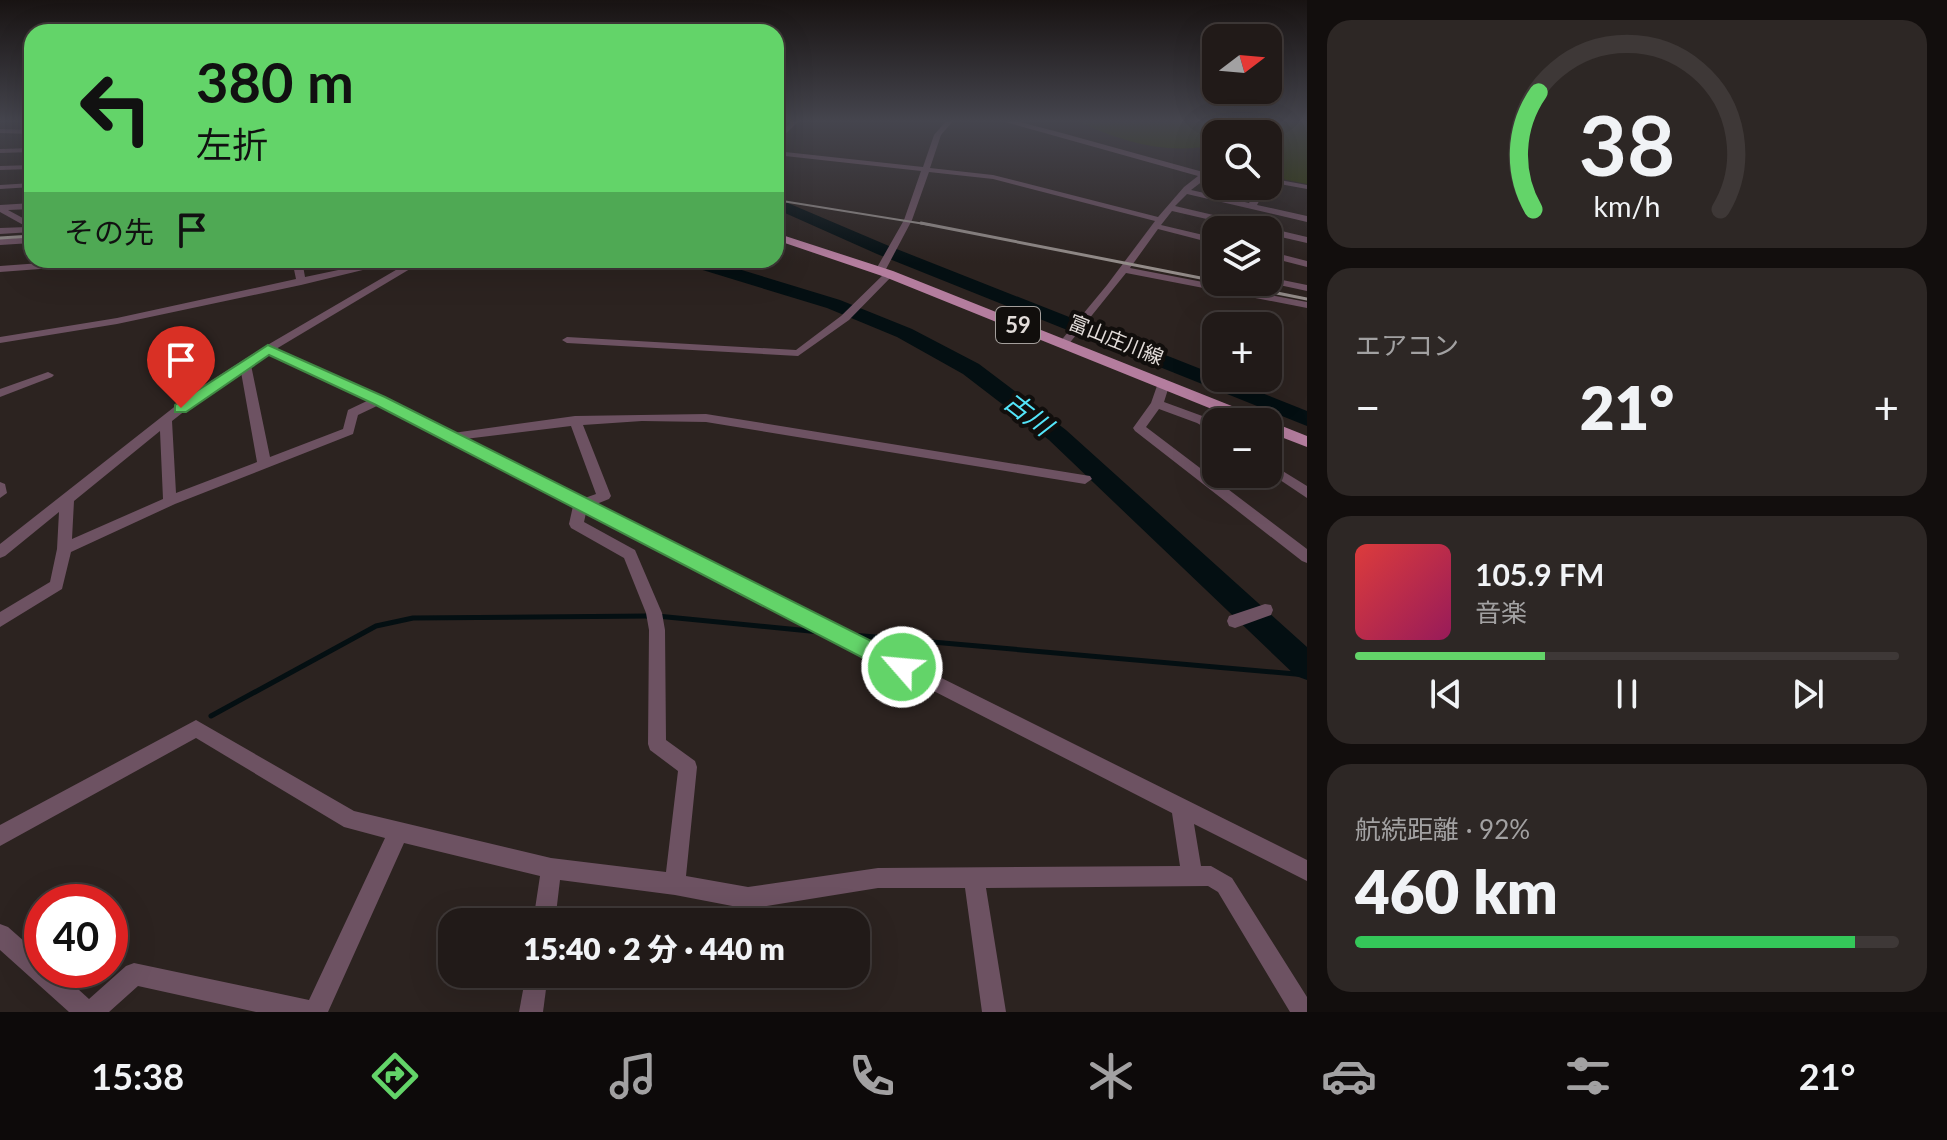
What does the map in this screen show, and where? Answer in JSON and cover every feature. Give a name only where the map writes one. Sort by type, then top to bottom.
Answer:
[{"type":"main road","name":"富山庄川線","points":[[784,238],[888,263],[1224,408]]},
{"type":"main road","points":[[1282,432],[1307,442]]},
{"type":"street","points":[[567,340],[798,353],[856,307],[888,263],[928,168]]},
{"type":"street","points":[[929,168],[1014,181],[1202,237]]},
{"type":"street","points":[[1181,168],[1202,174]]},
{"type":"street","points":[[1067,339],[1158,223],[1202,177]]},
{"type":"street","points":[[1282,183],[1307,187]]},
{"type":"street","points":[[0,187],[24,186]]},
{"type":"street","points":[[1186,191],[1307,219]]},
{"type":"street","points":[[1252,206],[1255,200]]},
{"type":"street","points":[[0,209],[24,207]]},
{"type":"street","points":[[1171,208],[1206,216]]},
{"type":"street","points":[[0,209],[24,222]]},
{"type":"street","points":[[0,231],[24,228]]},
{"type":"street","points":[[1282,234],[1307,240]]},
{"type":"street","points":[[0,242],[24,240]]},
{"type":"street","points":[[1282,258],[1307,264]]},
{"type":"street","points":[[0,269],[24,267]]},
{"type":"street","points":[[298,268],[301,282]]},
{"type":"street","points":[[0,340],[117,321],[363,268]]},
{"type":"street","points":[[0,552],[166,420],[245,364],[406,268]]},
{"type":"street","points":[[1124,270],[1307,305]]},
{"type":"street","points":[[1282,283],[1307,288]]},
{"type":"street","points":[[268,349],[379,400],[1307,871]]},
{"type":"street","points":[[245,364],[264,462]]},
{"type":"street","points":[[0,393],[48,375]]},
{"type":"street","points":[[1164,383],[1157,404],[1139,428],[1307,557]]},
{"type":"street","points":[[64,549],[264,462],[349,431],[352,413],[379,400]]},
{"type":"street","points":[[1157,404],[1202,421]]},
{"type":"street","points":[[451,437],[575,420],[646,415],[706,418],[1085,479]]},
{"type":"street","points":[[166,420],[170,501]]},
{"type":"street","points":[[575,420],[604,496],[581,504]]},
{"type":"street","points":[[1282,476],[1307,493]]},
{"type":"street","points":[[0,620],[57,585],[64,549],[67,499]]},
{"type":"street","points":[[581,504],[576,524],[630,554],[655,622],[657,744],[688,767],[675,884]]},
{"type":"street","points":[[1235,621],[1265,610]]},
{"type":"street","points":[[0,836],[196,728],[351,820],[551,868],[675,884],[748,898],[878,878],[1211,876],[1225,885],[1303,1012]]},
{"type":"street","points":[[1181,806],[1192,876]]},
{"type":"street","points":[[316,1012],[399,831]]},
{"type":"street","points":[[546,908],[551,868]]},
{"type":"street","points":[[974,879],[994,1012]]},
{"type":"street","points":[[0,935],[90,1012],[134,974],[310,1012]]},
{"type":"street","points":[[531,1012],[535,988]]},
{"type":"green space","points":[[1282,168],[1307,168],[1307,184],[1282,179]]},
{"type":"waterway","points":[[784,207],[883,250],[1307,419]]},
{"type":"waterway","name":"古川","points":[[718,268],[798,291],[869,318],[938,350],[994,384],[1057,435],[1307,666]]},
{"type":"waterway","points":[[211,716],[376,626],[413,618],[649,616]]},
{"type":"waterway","points":[[657,616],[820,632]]},
{"type":"waterway","points":[[852,635],[1307,675]]},
{"type":"railway","points":[[784,201],[931,225]]},
{"type":"railway","points":[[921,223],[1202,278]]},
{"type":"railway","points":[[0,238],[24,236]]},
{"type":"railway","points":[[1282,294],[1307,299]]},
{"type":"route","points":[[181,408],[268,349],[379,400],[902,667]]}]
